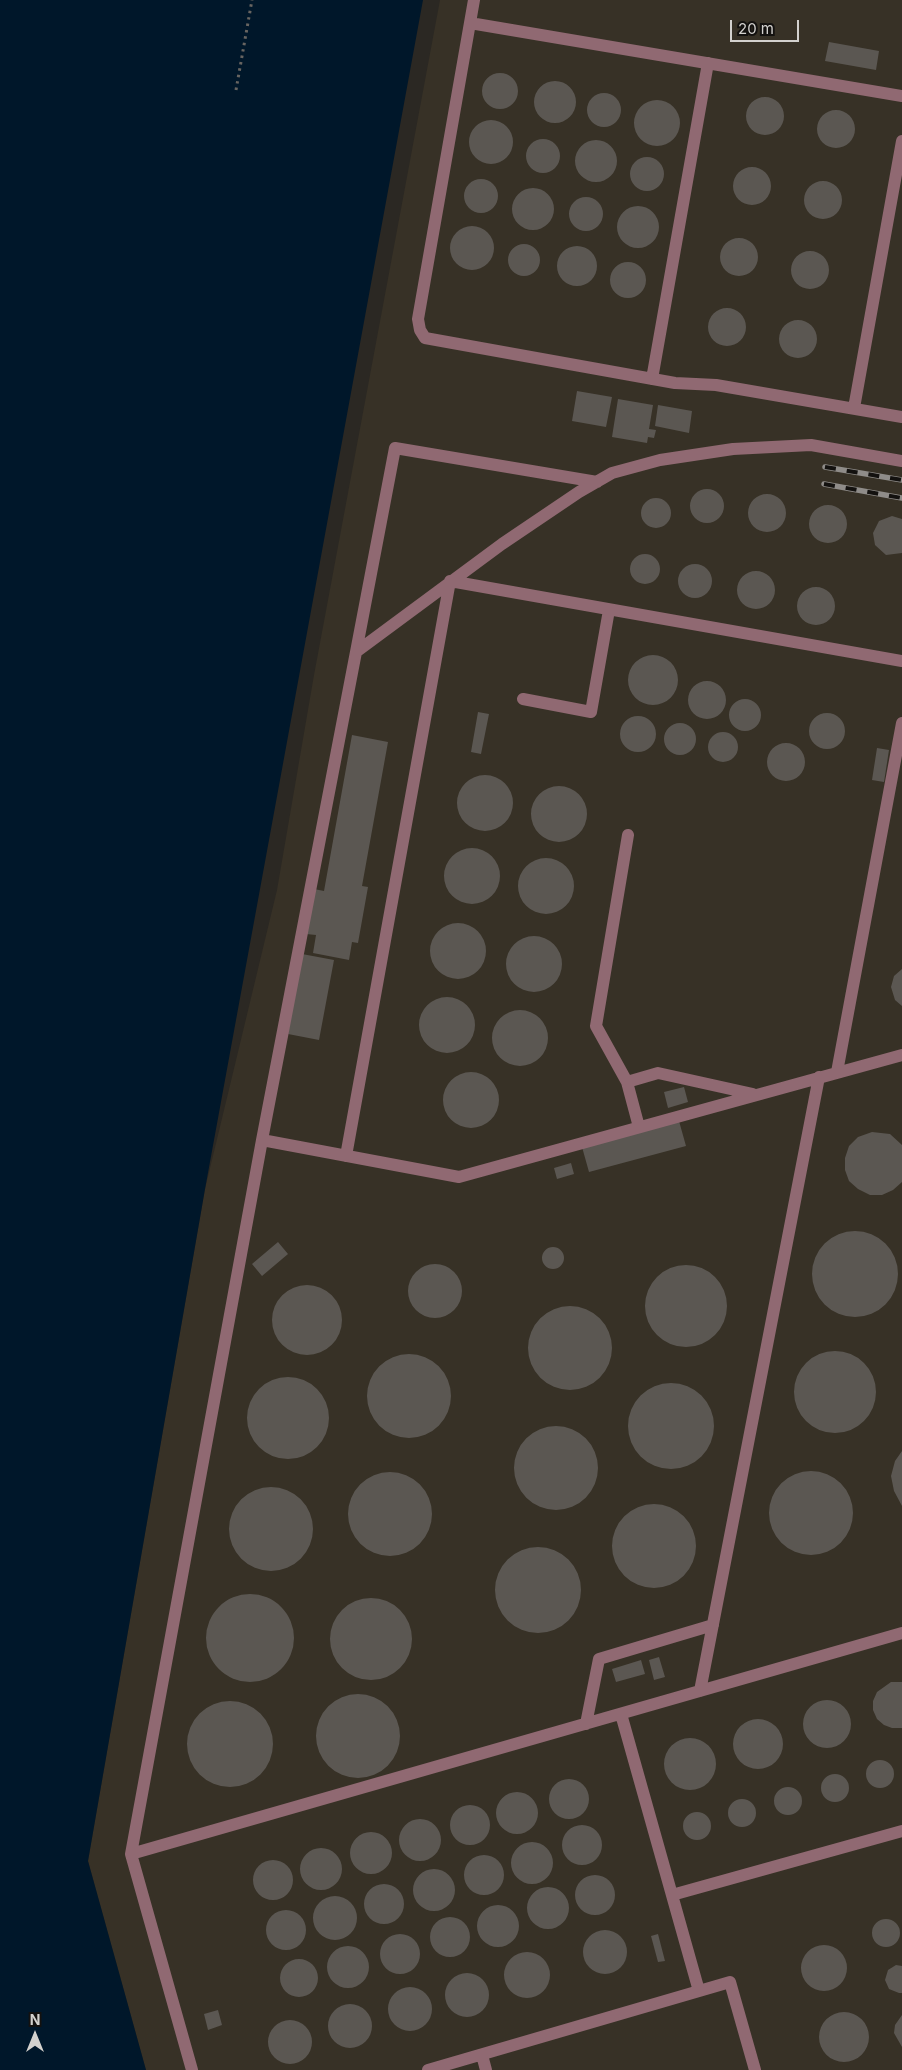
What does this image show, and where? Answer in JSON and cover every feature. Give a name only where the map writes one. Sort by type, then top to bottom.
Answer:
[{"type":"lane","points":[[474,0],[418,318],[421,333],[425,338],[675,383],[716,385],[902,417]]},
{"type":"lane","points":[[470,23],[902,96]]},
{"type":"lane","points":[[652,379],[708,63]]},
{"type":"lane","points":[[854,408],[902,141]]},
{"type":"lane","points":[[356,652],[502,544],[612,473],[660,460],[733,449],[811,445],[902,461]]},
{"type":"lane","points":[[192,2070],[131,1854],[262,1140],[395,448],[597,482]]},
{"type":"lane","points":[[450,582],[902,661]]},
{"type":"lane","points":[[346,1156],[450,582]]},
{"type":"lane","points":[[523,700],[591,712],[609,610]]},
{"type":"lane","points":[[838,1072],[902,723]]},
{"type":"lane","points":[[628,835],[596,1016],[596,1026],[627,1082],[639,1127]]},
{"type":"lane","points":[[262,1140],[458,1177],[902,1055]]},
{"type":"lane","points":[[627,1082],[658,1073],[756,1095]]},
{"type":"lane","points":[[700,1691],[819,1077]]},
{"type":"lane","points":[[586,1724],[599,1659],[713,1625]]},
{"type":"lane","points":[[131,1854],[902,1633]]},
{"type":"lane","points":[[621,1714],[699,1991]]},
{"type":"lane","points":[[672,1895],[902,1832]]},
{"type":"lane","points":[[428,2070],[730,1982],[755,2070]]},
{"type":"lane","points":[[482,2055],[486,2070]]},
{"type":"path","points":[[236,90],[252,0]]},
{"type":"shaded area","points":[[440,0],[902,0],[902,2070],[146,2070],[88,1861],[205,1189],[277,890],[314,675]]},
{"type":"water","points":[[0,0],[423,0],[205,1189],[88,1861],[146,2070],[0,2070]]},
{"type":"building","points":[[829,42],[879,51],[876,70],[825,61]]},
{"type":"building","points":[[500,73],[507,74],[513,78],[517,84],[517,98],[513,104],[507,108],[500,109],[493,108],[487,104],[483,98],[482,91],[483,84],[487,78],[493,74]]},
{"type":"building","points":[[559,81],[567,84],[573,90],[576,102],[573,114],[567,120],[551,123],[543,120],[537,114],[534,98],[537,90],[543,84]]},
{"type":"building","points":[[604,93],[616,98],[621,110],[616,122],[604,127],[592,122],[587,110],[592,98]]},
{"type":"building","points":[[765,97],[779,102],[784,116],[779,130],[765,135],[751,130],[746,116],[751,102]]},
{"type":"building","points":[[657,100],[670,104],[676,110],[680,123],[676,136],[670,142],[657,146],[644,142],[638,136],[634,123],[638,110],[644,104]]},
{"type":"building","points":[[836,110],[850,115],[855,129],[850,143],[836,148],[822,143],[817,129],[822,115]]},
{"type":"building","points":[[487,120],[495,120],[507,126],[513,142],[507,158],[495,164],[487,164],[475,158],[469,146],[469,138],[475,126]]},
{"type":"building","points":[[543,139],[555,144],[560,156],[555,168],[543,173],[531,168],[526,156],[531,144]]},
{"type":"building","points":[[592,140],[600,140],[611,146],[617,161],[611,176],[600,182],[592,182],[581,176],[575,165],[575,157],[581,146]]},
{"type":"building","points":[[647,157],[659,162],[664,174],[659,186],[647,191],[635,186],[630,174],[635,162]]},
{"type":"building","points":[[752,167],[766,172],[771,186],[766,200],[752,205],[738,200],[733,186],[738,172]]},
{"type":"building","points":[[481,179],[493,184],[498,196],[493,208],[481,213],[469,208],[464,196],[469,184]]},
{"type":"building","points":[[823,181],[837,186],[842,200],[837,214],[823,219],[809,214],[804,200],[809,186]]},
{"type":"building","points":[[537,188],[545,191],[551,197],[554,209],[551,221],[545,227],[529,230],[521,227],[515,221],[512,205],[515,197],[521,191]]},
{"type":"building","points":[[586,197],[598,202],[603,214],[598,226],[586,231],[574,226],[569,214],[574,202]]},
{"type":"building","points":[[642,206],[650,209],[656,215],[659,227],[656,239],[650,245],[634,248],[626,245],[620,239],[617,223],[620,215],[626,209]]},
{"type":"building","points":[[476,226],[488,232],[493,239],[493,257],[488,264],[481,269],[468,270],[460,267],[453,260],[450,244],[453,236],[460,229]]},
{"type":"building","points":[[739,238],[753,243],[758,257],[753,271],[739,276],[725,271],[720,257],[725,243]]},
{"type":"building","points":[[524,244],[530,245],[535,249],[539,254],[539,266],[535,271],[530,275],[524,276],[518,275],[513,271],[509,266],[508,260],[509,254],[513,249],[518,245]]},
{"type":"building","points":[[581,246],[588,249],[594,255],[597,266],[596,274],[588,283],[581,286],[573,286],[566,283],[558,274],[557,262],[560,255],[569,247]]},
{"type":"building","points":[[810,251],[824,256],[829,270],[824,284],[810,289],[796,284],[791,270],[796,256]]},
{"type":"building","points":[[628,262],[640,268],[646,280],[640,292],[628,298],[616,292],[610,280],[616,268]]},
{"type":"building","points":[[727,308],[741,313],[746,327],[741,341],[727,346],[713,341],[708,327],[713,313]]},
{"type":"building","points":[[798,320],[812,325],[817,339],[812,353],[798,358],[784,353],[779,339],[784,325]]},
{"type":"building","points":[[577,391],[612,397],[606,427],[572,421]]},
{"type":"building","points":[[618,399],[653,405],[649,429],[656,430],[654,438],[648,437],[647,443],[612,437]]},
{"type":"building","points":[[658,405],[692,411],[689,433],[655,426]]},
{"type":"building","points":[[707,489],[719,494],[724,506],[719,518],[707,523],[695,518],[690,506],[695,494]]},
{"type":"building","points":[[767,494],[774,495],[780,500],[785,506],[785,520],[780,526],[774,531],[767,532],[760,531],[754,526],[749,520],[748,513],[749,506],[754,500],[760,495]]},
{"type":"building","points":[[656,498],[662,499],[670,507],[670,519],[662,527],[656,528],[650,527],[642,519],[641,513],[642,507],[650,499]]},
{"type":"building","points":[[828,505],[835,506],[841,511],[846,517],[846,531],[841,537],[835,542],[828,543],[821,542],[815,537],[810,531],[809,524],[810,517],[815,511],[821,506]]},
{"type":"building","points":[[892,516],[902,519],[902,553],[886,555],[875,545],[873,533],[879,521]]},
{"type":"building","points":[[645,554],[651,555],[659,563],[659,575],[651,583],[645,584],[639,583],[631,575],[630,569],[631,563],[639,555]]},
{"type":"building","points":[[695,564],[707,569],[712,581],[707,593],[695,598],[683,593],[678,581],[683,569]]},
{"type":"building","points":[[756,571],[763,572],[769,577],[774,583],[774,597],[769,603],[763,608],[756,609],[749,608],[743,603],[738,597],[737,590],[738,583],[743,577],[749,572]]},
{"type":"building","points":[[816,587],[823,588],[829,593],[834,599],[834,613],[829,619],[823,624],[816,625],[809,624],[803,619],[798,613],[797,606],[798,599],[803,593],[809,588]]},
{"type":"building","points":[[653,655],[663,657],[671,662],[676,670],[678,680],[676,690],[671,698],[663,703],[653,705],[643,703],[635,698],[630,690],[628,680],[630,670],[635,662],[643,657]]},
{"type":"building","points":[[707,681],[714,682],[720,687],[725,693],[725,707],[720,713],[714,718],[707,719],[700,718],[694,713],[689,707],[688,700],[689,693],[694,687],[700,682]]},
{"type":"building","points":[[745,699],[751,700],[756,704],[760,709],[760,721],[756,726],[751,730],[745,731],[739,730],[734,726],[730,721],[729,715],[730,709],[734,704],[739,700]]},
{"type":"building","points":[[478,712],[489,714],[481,754],[471,752]]},
{"type":"building","points":[[827,713],[834,714],[840,718],[844,724],[844,738],[840,744],[834,748],[827,749],[820,748],[814,744],[810,738],[809,731],[810,724],[814,718],[820,714]]},
{"type":"building","points":[[638,716],[651,721],[656,734],[651,747],[638,752],[625,747],[620,734],[625,721]]},
{"type":"building","points":[[680,723],[686,724],[691,728],[695,733],[695,745],[691,750],[686,754],[680,755],[674,754],[669,750],[665,745],[664,739],[665,733],[669,728],[674,724]]},
{"type":"building","points":[[723,732],[734,736],[738,747],[734,758],[723,762],[712,758],[708,747],[712,736]]},
{"type":"building","points":[[352,735],[388,742],[362,886],[368,887],[358,943],[352,942],[349,960],[313,953],[316,935],[306,934],[314,889],[324,891]]},
{"type":"building","points":[[786,743],[793,744],[799,749],[804,755],[804,769],[799,775],[793,780],[786,781],[779,780],[773,775],[768,769],[767,762],[768,755],[773,749],[779,744]]},
{"type":"building","points":[[877,748],[889,750],[884,782],[872,780]]},
{"type":"building","points":[[485,775],[496,777],[505,783],[511,792],[513,803],[511,814],[505,823],[496,829],[485,831],[474,829],[465,823],[459,814],[457,803],[459,792],[465,783],[474,777]]},
{"type":"building","points":[[559,786],[570,788],[579,794],[585,803],[587,814],[585,825],[579,834],[570,840],[559,842],[548,840],[539,834],[533,825],[531,814],[533,803],[539,794],[548,788]]},
{"type":"building","points":[[472,848],[483,850],[492,856],[498,865],[500,876],[498,887],[492,896],[483,902],[472,904],[461,902],[452,896],[446,887],[444,876],[446,865],[452,856],[461,850]]},
{"type":"building","points":[[546,858],[557,860],[566,866],[572,875],[574,886],[572,897],[566,906],[557,912],[546,914],[535,912],[526,906],[520,897],[518,886],[520,875],[526,866],[535,860]]},
{"type":"building","points":[[458,923],[469,925],[478,931],[484,940],[486,951],[484,962],[478,971],[469,977],[458,979],[447,977],[438,971],[432,962],[430,951],[432,940],[438,931],[447,925]]},
{"type":"building","points":[[534,936],[545,938],[554,944],[560,953],[562,964],[560,975],[554,984],[545,990],[534,992],[523,990],[514,984],[508,975],[506,964],[508,953],[514,944],[523,938]]},
{"type":"building","points":[[302,954],[334,960],[319,1040],[288,1034]]},
{"type":"building","points":[[902,969],[902,1006],[895,1000],[891,987],[894,976]]},
{"type":"building","points":[[447,997],[458,999],[467,1005],[473,1014],[475,1025],[473,1036],[467,1045],[458,1051],[447,1053],[436,1051],[427,1045],[421,1036],[419,1025],[421,1014],[427,1005],[436,999]]},
{"type":"building","points":[[520,1010],[531,1012],[540,1018],[546,1027],[548,1038],[546,1049],[540,1058],[531,1064],[520,1066],[509,1064],[500,1058],[494,1049],[492,1038],[494,1027],[500,1018],[509,1012]]},
{"type":"building","points":[[471,1072],[482,1074],[491,1080],[497,1089],[499,1100],[497,1111],[491,1120],[482,1126],[471,1128],[460,1126],[451,1120],[445,1111],[443,1100],[445,1089],[451,1080],[460,1074]]},
{"type":"building","points":[[684,1087],[688,1102],[668,1108],[664,1092]]},
{"type":"building","points":[[679,1121],[686,1146],[589,1172],[582,1147]]},
{"type":"building","points":[[872,1132],[890,1134],[902,1145],[902,1182],[893,1190],[882,1195],[870,1195],[858,1189],[849,1181],[845,1170],[845,1158],[849,1146],[858,1137]]},
{"type":"building","points":[[571,1163],[574,1174],[557,1179],[554,1168]]},
{"type":"building","points":[[855,1231],[871,1234],[879,1238],[891,1250],[895,1258],[898,1274],[895,1290],[891,1298],[879,1310],[871,1314],[855,1317],[839,1314],[831,1310],[819,1298],[815,1290],[812,1274],[815,1258],[819,1250],[831,1238],[839,1234]]},
{"type":"building","points":[[278,1242],[288,1254],[262,1276],[252,1264]]},
{"type":"building","points":[[553,1247],[563,1254],[564,1258],[557,1268],[553,1269],[543,1262],[542,1258],[549,1248]]},
{"type":"building","points":[[430,1264],[440,1264],[450,1268],[458,1276],[462,1291],[458,1306],[450,1314],[440,1318],[430,1318],[420,1314],[412,1306],[408,1296],[408,1286],[412,1276],[420,1268]]},
{"type":"building","points":[[678,1265],[694,1265],[709,1272],[720,1283],[727,1298],[724,1322],[715,1335],[694,1347],[678,1347],[663,1340],[652,1329],[645,1314],[645,1298],[652,1283],[663,1272]]},
{"type":"building","points":[[307,1285],[320,1288],[332,1295],[339,1307],[342,1320],[339,1333],[332,1345],[320,1352],[307,1355],[294,1352],[282,1345],[275,1333],[272,1320],[275,1307],[282,1295],[294,1288]]},
{"type":"building","points":[[570,1306],[586,1309],[605,1325],[609,1332],[612,1348],[609,1364],[593,1383],[586,1387],[570,1390],[554,1387],[535,1371],[531,1364],[528,1348],[531,1332],[547,1313],[554,1309]]},
{"type":"building","points":[[827,1351],[843,1351],[858,1358],[869,1369],[876,1384],[873,1408],[864,1421],[843,1433],[827,1433],[812,1426],[801,1415],[794,1400],[794,1384],[801,1369],[812,1358]]},
{"type":"building","points":[[409,1354],[425,1357],[439,1366],[448,1380],[451,1396],[448,1412],[439,1426],[425,1435],[409,1438],[393,1435],[379,1426],[370,1412],[367,1396],[370,1380],[379,1366],[393,1357]]},
{"type":"building","points":[[280,1377],[296,1377],[311,1384],[322,1395],[329,1410],[326,1434],[317,1447],[296,1459],[280,1459],[265,1452],[254,1441],[247,1426],[247,1410],[254,1395],[265,1384]]},
{"type":"building","points":[[671,1383],[688,1386],[702,1395],[711,1409],[714,1426],[711,1443],[702,1457],[688,1466],[671,1469],[654,1466],[640,1457],[631,1443],[628,1426],[631,1409],[640,1395],[654,1386]]},
{"type":"building","points":[[556,1426],[572,1429],[586,1438],[595,1452],[598,1468],[595,1484],[586,1498],[572,1507],[556,1510],[540,1507],[526,1498],[517,1484],[514,1468],[517,1452],[526,1438],[540,1429]]},
{"type":"building","points":[[902,1451],[902,1506],[894,1491],[891,1476],[895,1461]]},
{"type":"building","points":[[811,1471],[834,1478],[846,1490],[853,1513],[846,1536],[834,1548],[811,1555],[788,1548],[776,1536],[769,1513],[776,1490],[788,1478]]},
{"type":"building","points":[[390,1472],[406,1475],[420,1484],[429,1498],[432,1514],[429,1530],[420,1544],[406,1553],[390,1556],[374,1553],[360,1544],[351,1530],[348,1514],[351,1498],[360,1484],[374,1475]]},
{"type":"building","points":[[271,1487],[287,1490],[301,1499],[310,1513],[313,1529],[310,1545],[301,1559],[287,1568],[271,1571],[255,1568],[241,1559],[232,1545],[229,1529],[232,1513],[241,1499],[255,1490]]},
{"type":"building","points":[[646,1504],[662,1504],[678,1511],[689,1522],[696,1538],[693,1562],[684,1576],[678,1581],[662,1588],[646,1588],[630,1581],[619,1570],[612,1554],[612,1538],[619,1522],[630,1511]]},
{"type":"building","points":[[538,1547],[554,1551],[568,1560],[577,1574],[581,1590],[577,1606],[568,1620],[554,1629],[538,1633],[522,1629],[508,1620],[499,1606],[495,1590],[499,1574],[508,1560],[522,1551]]},
{"type":"building","points":[[250,1594],[267,1598],[281,1607],[290,1621],[294,1638],[290,1655],[281,1669],[267,1678],[250,1682],[233,1678],[219,1669],[210,1655],[206,1638],[210,1621],[219,1607],[233,1598]]},
{"type":"building","points":[[371,1598],[387,1601],[400,1610],[409,1623],[412,1639],[409,1655],[400,1668],[387,1677],[371,1680],[355,1677],[342,1668],[333,1655],[330,1639],[333,1623],[342,1610],[355,1601]]},
{"type":"building","points":[[659,1657],[665,1677],[654,1680],[649,1660]]},
{"type":"building","points":[[641,1660],[645,1674],[616,1682],[612,1669]]},
{"type":"building","points":[[891,1682],[902,1682],[902,1728],[892,1728],[884,1725],[877,1719],[873,1710],[873,1701],[877,1692]]},
{"type":"building","points":[[358,1694],[374,1697],[388,1706],[397,1720],[400,1736],[397,1752],[388,1766],[374,1775],[358,1778],[342,1775],[328,1766],[319,1752],[316,1736],[319,1720],[328,1706],[342,1697]]},
{"type":"building","points":[[822,1700],[832,1700],[844,1707],[851,1719],[851,1729],[844,1741],[832,1748],[822,1748],[814,1744],[807,1737],[803,1729],[803,1719],[807,1711],[814,1704]]},
{"type":"building","points":[[230,1701],[246,1704],[254,1708],[266,1720],[270,1728],[273,1744],[270,1760],[266,1768],[254,1780],[246,1784],[230,1787],[214,1784],[206,1780],[194,1768],[190,1760],[187,1744],[190,1728],[194,1720],[206,1708],[214,1704]]},
{"type":"building","points":[[753,1719],[763,1719],[776,1726],[783,1739],[783,1749],[776,1762],[763,1769],[753,1769],[744,1765],[737,1758],[733,1749],[733,1739],[737,1730],[744,1723]]},
{"type":"building","points":[[690,1738],[700,1740],[708,1746],[714,1754],[716,1764],[714,1774],[708,1782],[700,1788],[690,1790],[680,1788],[672,1782],[666,1774],[664,1764],[666,1754],[672,1746],[680,1740]]},
{"type":"building","points":[[880,1760],[890,1764],[894,1774],[890,1784],[880,1788],[870,1784],[866,1774],[870,1764]]},
{"type":"building","points":[[835,1774],[845,1778],[849,1788],[845,1798],[835,1802],[825,1798],[821,1788],[825,1778]]},
{"type":"building","points":[[573,1779],[580,1782],[586,1788],[589,1799],[588,1807],[580,1816],[573,1819],[565,1819],[558,1816],[550,1807],[549,1795],[552,1788],[561,1780]]},
{"type":"building","points":[[788,1787],[798,1791],[802,1801],[798,1811],[788,1815],[778,1811],[774,1801],[778,1791]]},
{"type":"building","points":[[513,1792],[521,1792],[532,1798],[538,1813],[532,1828],[521,1834],[513,1834],[502,1828],[496,1817],[496,1809],[502,1798]]},
{"type":"building","points":[[742,1799],[752,1803],[756,1813],[752,1823],[742,1827],[732,1823],[728,1813],[732,1803]]},
{"type":"building","points":[[466,1805],[474,1805],[481,1808],[487,1814],[490,1825],[487,1836],[481,1842],[474,1845],[466,1845],[459,1842],[453,1836],[450,1829],[450,1821],[453,1814],[459,1808]]},
{"type":"building","points":[[697,1812],[707,1816],[711,1826],[707,1836],[697,1840],[687,1836],[683,1826],[687,1816]]},
{"type":"building","points":[[424,1819],[432,1822],[438,1828],[441,1840],[438,1852],[432,1858],[416,1861],[408,1858],[402,1852],[399,1836],[402,1828],[408,1822]]},
{"type":"building","points":[[582,1825],[596,1831],[602,1845],[596,1859],[582,1865],[568,1859],[562,1845],[568,1831]]},
{"type":"building","points":[[371,1832],[386,1838],[392,1853],[386,1868],[371,1874],[356,1868],[350,1853],[356,1838]]},
{"type":"building","points":[[536,1842],[544,1845],[550,1851],[553,1863],[550,1875],[544,1881],[528,1884],[520,1881],[514,1875],[511,1859],[514,1851],[520,1845]]},
{"type":"building","points":[[321,1848],[336,1854],[342,1869],[336,1884],[321,1890],[306,1884],[300,1869],[306,1854]]},
{"type":"building","points":[[480,1855],[488,1855],[495,1858],[501,1864],[504,1875],[501,1886],[495,1892],[488,1895],[480,1895],[473,1892],[467,1886],[464,1879],[464,1871],[467,1864],[473,1858]]},
{"type":"building","points":[[273,1860],[287,1866],[293,1880],[287,1894],[273,1900],[259,1894],[253,1880],[259,1866]]},
{"type":"building","points":[[438,1869],[446,1872],[452,1878],[455,1890],[452,1902],[446,1908],[430,1911],[422,1908],[416,1902],[413,1886],[416,1878],[422,1872]]},
{"type":"building","points":[[591,1875],[599,1875],[606,1878],[612,1884],[615,1895],[612,1906],[606,1912],[599,1915],[591,1915],[584,1912],[578,1906],[575,1899],[575,1891],[578,1884],[584,1878]]},
{"type":"building","points":[[388,1884],[395,1887],[401,1893],[404,1904],[403,1912],[395,1921],[388,1924],[380,1924],[373,1921],[365,1912],[364,1900],[367,1893],[376,1885]]},
{"type":"building","points":[[548,1887],[563,1893],[569,1908],[563,1923],[548,1929],[533,1923],[527,1908],[533,1893]]},
{"type":"building","points":[[335,1896],[347,1900],[353,1906],[357,1918],[353,1930],[347,1936],[335,1940],[323,1936],[317,1930],[313,1918],[317,1906],[323,1900]]},
{"type":"building","points":[[502,1905],[510,1908],[516,1914],[519,1926],[516,1938],[510,1944],[494,1947],[486,1944],[480,1938],[477,1922],[480,1914],[486,1908]]},
{"type":"building","points":[[290,1910],[297,1913],[303,1919],[306,1930],[305,1938],[297,1947],[290,1950],[282,1950],[275,1947],[267,1938],[266,1926],[269,1919],[278,1911]]},
{"type":"building","points":[[454,1917],[461,1920],[467,1926],[470,1937],[469,1945],[461,1954],[454,1957],[446,1957],[439,1954],[431,1945],[430,1933],[433,1926],[442,1918]]},
{"type":"building","points":[[886,1919],[896,1923],[900,1933],[896,1943],[886,1947],[876,1943],[872,1933],[876,1923]]},
{"type":"building","points":[[601,1930],[609,1930],[621,1936],[627,1952],[621,1968],[609,1974],[601,1974],[589,1968],[583,1956],[583,1948],[589,1936]]},
{"type":"building","points":[[404,1934],[411,1937],[417,1943],[420,1954],[419,1962],[411,1971],[404,1974],[396,1974],[389,1971],[381,1962],[380,1950],[383,1943],[392,1935]]},
{"type":"building","points":[[658,1934],[665,1961],[658,1962],[651,1936]]},
{"type":"building","points":[[819,1945],[829,1945],[843,1955],[847,1968],[843,1981],[837,1987],[829,1991],[819,1991],[805,1981],[801,1973],[801,1963],[811,1949]]},
{"type":"building","points":[[348,1946],[363,1952],[369,1967],[363,1982],[348,1988],[333,1982],[327,1967],[333,1952]]},
{"type":"building","points":[[532,1952],[536,1953],[546,1962],[549,1966],[549,1984],[540,1994],[532,1998],[522,1998],[514,1994],[505,1984],[504,1970],[508,1962],[518,1953]]},
{"type":"building","points":[[299,1959],[313,1964],[318,1978],[313,1992],[299,1997],[285,1992],[280,1978],[285,1964]]},
{"type":"building","points":[[896,1965],[902,1966],[902,1993],[889,1989],[885,1980],[888,1970]]},
{"type":"building","points":[[463,1973],[471,1973],[483,1979],[489,1995],[483,2011],[471,2017],[463,2017],[451,2011],[445,1999],[445,1991],[451,1979]]},
{"type":"building","points":[[406,1987],[414,1987],[426,1993],[432,2009],[426,2025],[414,2031],[406,2031],[394,2025],[388,2013],[388,2005],[394,1993]]},
{"type":"building","points":[[346,2004],[354,2004],[366,2010],[372,2026],[366,2042],[354,2048],[346,2048],[334,2042],[328,2030],[328,2022],[334,2010]]},
{"type":"building","points":[[218,2010],[222,2025],[208,2030],[204,2014]]},
{"type":"building","points":[[844,2012],[854,2014],[862,2019],[867,2027],[869,2037],[867,2047],[862,2055],[854,2060],[844,2062],[834,2060],[826,2055],[821,2047],[819,2037],[821,2027],[826,2019],[834,2014]]},
{"type":"building","points":[[902,2015],[902,2047],[894,2033],[895,2025]]},
{"type":"building","points":[[286,2020],[294,2020],[306,2026],[312,2042],[306,2058],[294,2064],[286,2064],[274,2058],[268,2046],[268,2038],[274,2026]]},
{"type":"railway","points":[[825,467],[902,480]]},
{"type":"railway","points":[[824,484],[902,498]]}]
